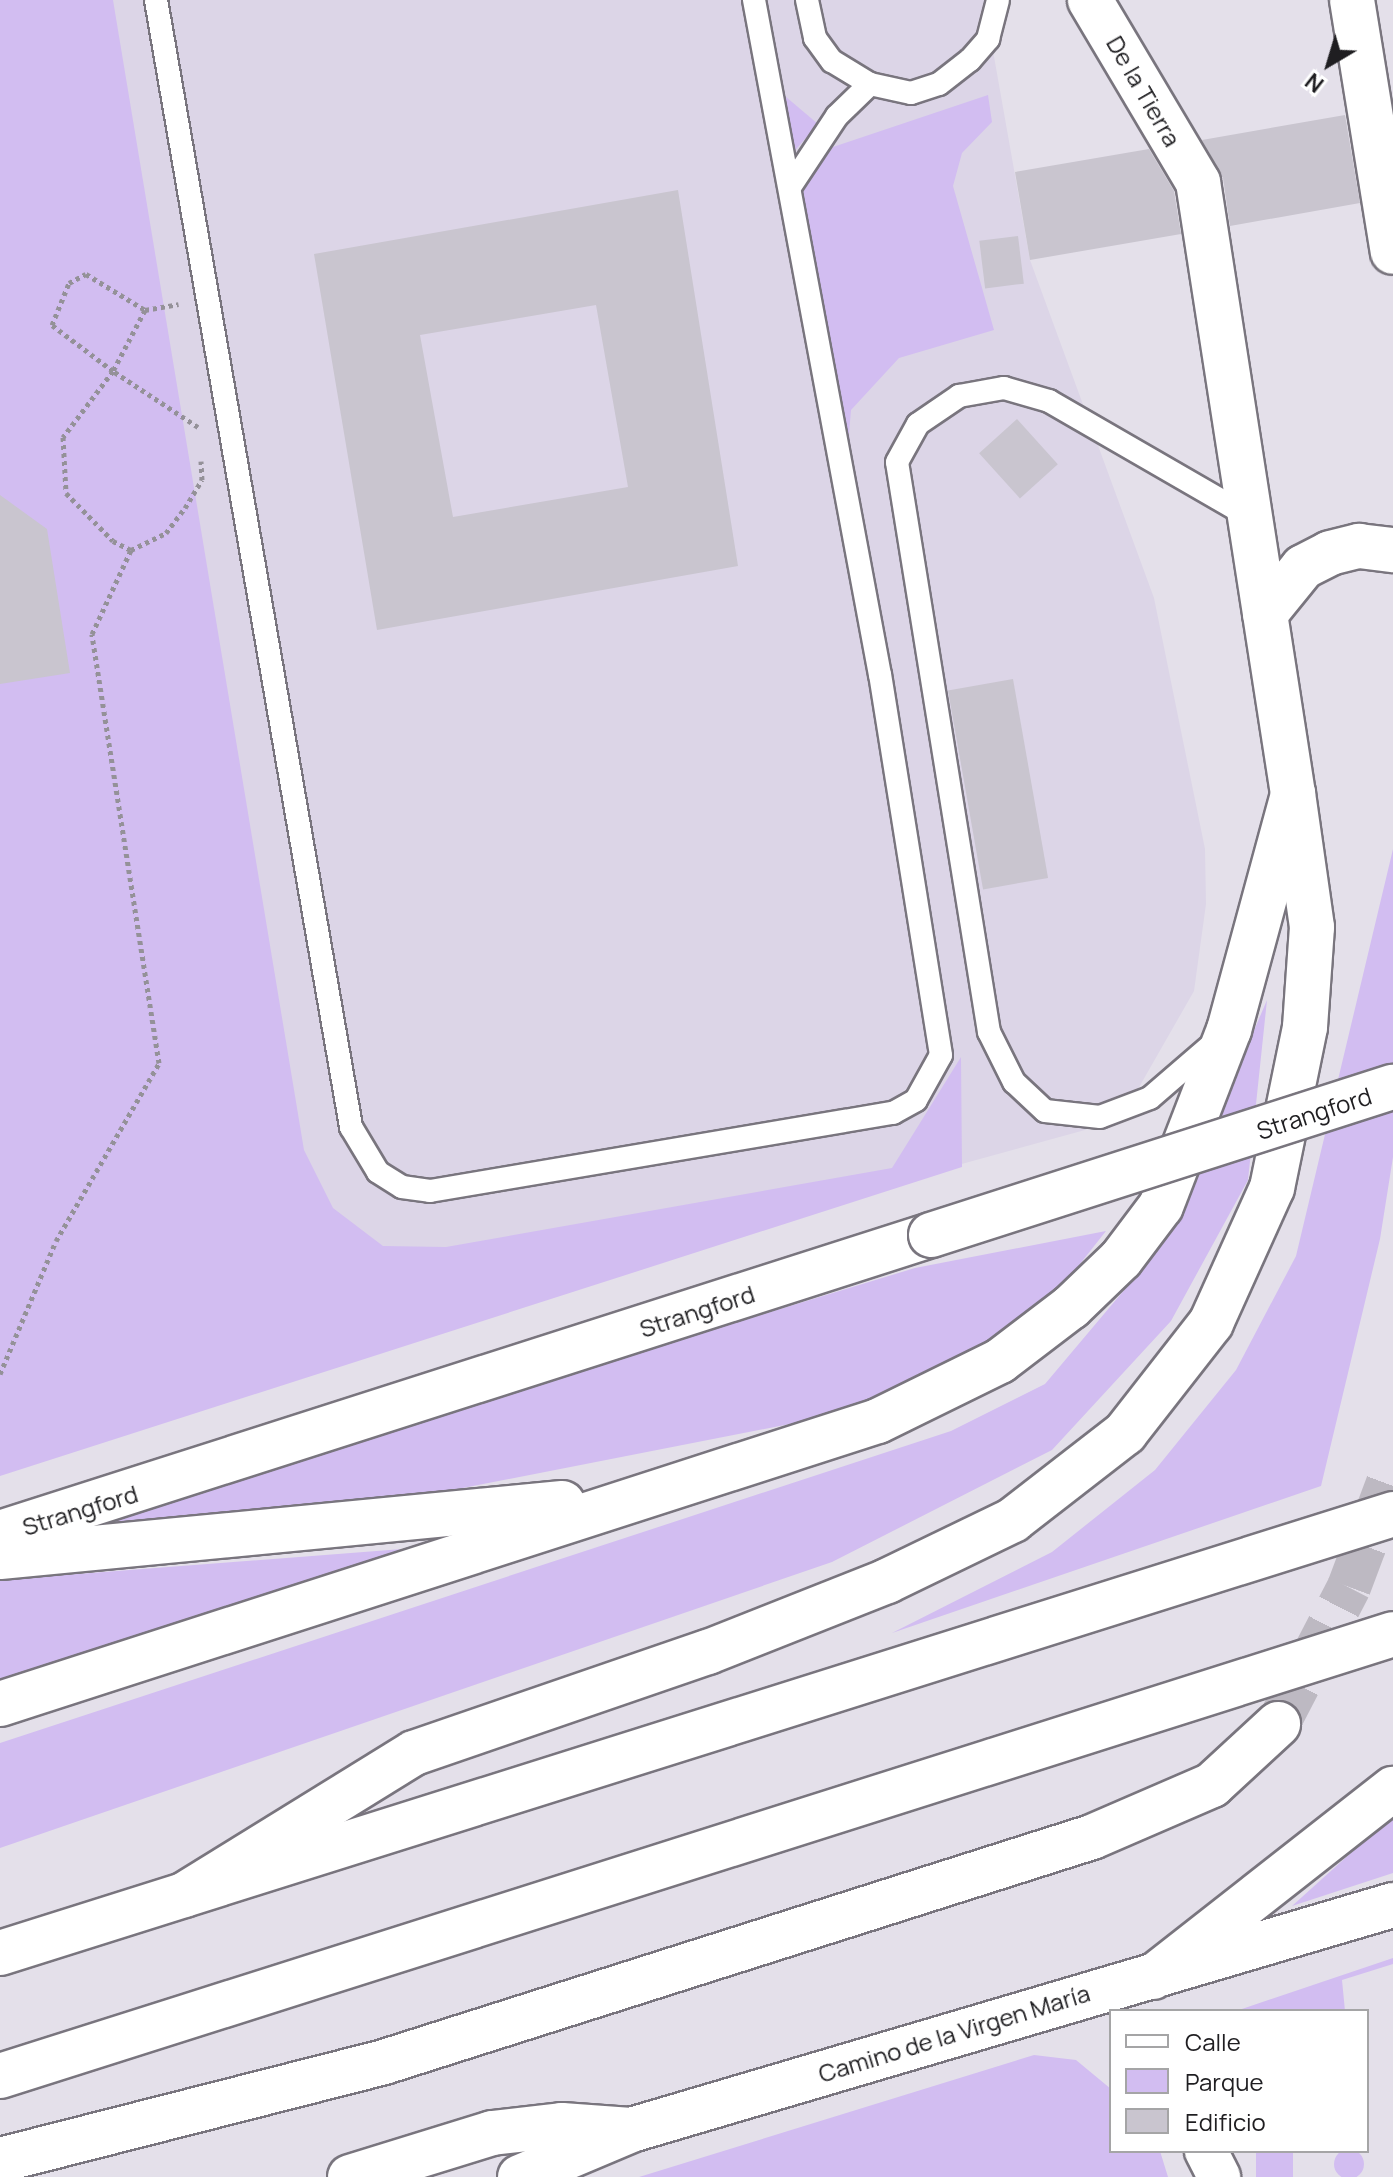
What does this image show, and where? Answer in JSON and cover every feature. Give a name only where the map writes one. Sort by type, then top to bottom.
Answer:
[{"type":"main road","name":"De la Tierra","points":[[1090,0],[1198,182],[1250,517]]},
{"type":"main road","points":[[1352,0],[1388,174],[1393,252]]},
{"type":"main road","points":[[184,1895],[414,1753],[708,1652],[887,1581],[1013,1520],[1125,1433],[1211,1323],[1272,1188],[1305,1027],[1312,927],[1250,517]]},
{"type":"main road","points":[[1265,614],[1282,587],[1330,553],[1359,546],[1393,550]]},
{"type":"main road","points":[[0,1704],[878,1421],[947,1392],[1000,1361],[1071,1307],[1121,1259],[1161,1206],[1229,1030],[1293,794]]},
{"type":"main road","name":"Strangford","points":[[0,1533],[1393,1087]]},
{"type":"main road","points":[[0,1557],[652,1493]]},
{"type":"main road","points":[[0,1953],[1393,1514]]},
{"type":"main road","points":[[0,2076],[1393,1634]]},
{"type":"main road","points":[[0,2160],[384,2062],[1092,1837],[1212,1785],[1278,1724]]},
{"type":"main road","points":[[1130,1991],[1393,1789]]},
{"type":"main road","name":"Camino de la Virgen María","points":[[520,2177],[631,2130],[1130,1991],[1393,1905]]},
{"type":"main road","points":[[350,2177],[492,2133],[562,2125],[631,2130]]},
{"type":"street","points":[[1207,2153],[1219,2177]]},
{"type":"lane","points":[[156,0],[351,1127],[378,1172],[402,1187],[430,1191],[893,1113],[916,1100],[931,1082],[941,1055],[941,1028],[754,0]]},
{"type":"lane","points":[[807,0],[815,38],[832,61],[870,84],[911,93],[939,84],[988,39],[998,0]]},
{"type":"lane","points":[[790,187],[837,116],[870,84]]},
{"type":"lane","points":[[1229,1030],[1150,1098],[1100,1117],[1045,1111],[1014,1082],[989,1032],[897,462],[918,424],[959,396],[1004,388],[1049,401],[1250,517]]},
{"type":"path","points":[[207,298],[145,310],[86,274],[69,283],[55,307],[52,325],[113,371],[234,450]]},
{"type":"path","points":[[131,550],[113,541],[66,493],[63,437],[113,371],[145,310]]},
{"type":"path","points":[[199,428],[200,441]]},
{"type":"path","points":[[0,1374],[56,1241],[159,1063],[92,634],[131,550],[166,533],[202,480],[201,454]]},
{"type":"shaded area","points":[[0,0],[984,0],[1030,260],[1154,598],[1205,849],[1206,904],[1194,991],[1134,1096],[1085,1130],[780,1214],[212,1402]]},
{"type":"green space","points":[[0,0],[113,0],[304,1150],[333,1208],[383,1246],[446,1247],[892,1168],[961,1057],[962,1167],[0,1476]]},
{"type":"green space","points":[[779,91],[818,124],[791,155]]},
{"type":"green space","points":[[988,95],[992,122],[962,153],[953,186],[994,330],[899,358],[851,410],[849,434],[874,639],[793,203],[833,147]]},
{"type":"green space","points":[[1393,849],[1393,1157],[1380,1239],[1321,1486],[892,1633],[1052,1552],[1155,1470],[1236,1370],[1296,1256]]},
{"type":"green space","points":[[1267,1000],[1248,1180],[1171,1321],[1052,1450],[832,1562],[0,1848],[0,1743],[951,1431],[1045,1384],[1163,1244]]},
{"type":"green space","points":[[1106,1231],[1061,1288],[990,1352],[861,1410],[376,1505],[0,1546],[915,1268]]},
{"type":"green space","points":[[441,1546],[0,1689],[0,1580]]},
{"type":"green space","points":[[1393,1815],[1393,1873],[1292,1906]]},
{"type":"green space","points":[[1393,1958],[1393,1964],[1342,1980],[1345,2009],[1242,2009]]},
{"type":"green space","points":[[1034,2055],[1076,2060],[1109,2087],[1109,2153],[1161,2153],[1168,2177],[639,2177]]},
{"type":"green space","points":[[1256,2153],[1293,2153],[1293,2177],[1256,2177]]},
{"type":"green space","points":[[1340,2153],[1358,2153],[1363,2158],[1363,2170],[1355,2178],[1343,2178],[1335,2170],[1335,2158]]},
{"type":"building","points":[[1345,115],[1360,203],[1230,226],[1223,178],[1202,140]]},
{"type":"building","points":[[1149,149],[1174,191],[1181,234],[1030,260],[1015,172]]},
{"type":"building","points":[[678,190],[738,566],[377,630],[314,254]],"holes":[[[596,305],[628,487],[453,517],[420,335]]]},
{"type":"building","points":[[1018,236],[1024,284],[985,288],[979,241]]},
{"type":"building","points":[[1017,419],[1058,464],[1020,498],[979,453]]},
{"type":"building","points":[[0,495],[47,529],[70,673],[0,684]]},
{"type":"building","points":[[1013,679],[1048,878],[983,889],[948,690]]},
{"type":"tunnel","points":[[1278,1724],[1349,1587],[1393,1470]]}]
